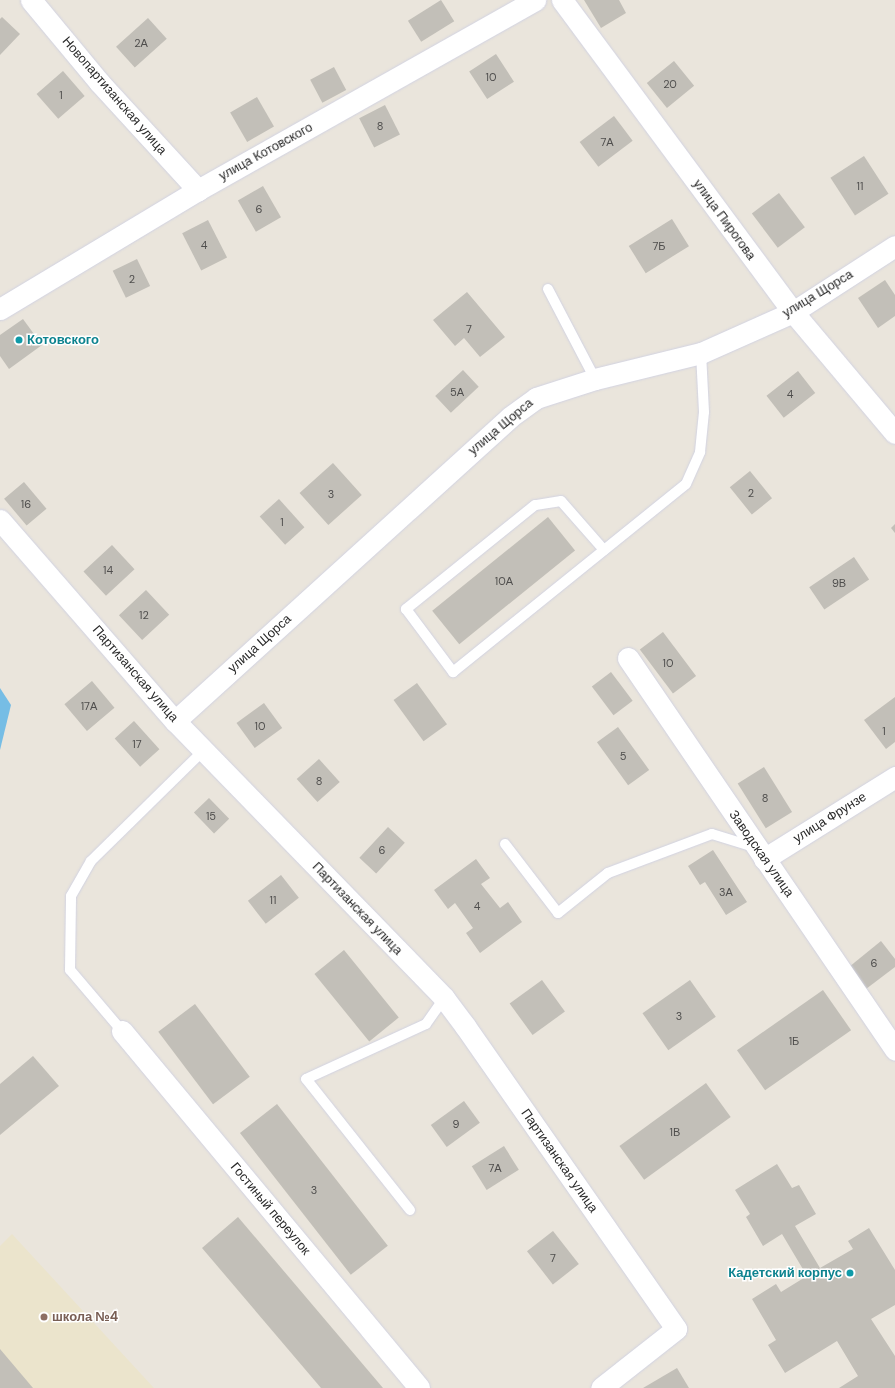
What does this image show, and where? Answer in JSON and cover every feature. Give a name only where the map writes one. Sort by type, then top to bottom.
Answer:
[{"type":"street","name":"Новопартизанская улица","points":[[31,0],[99,82],[198,190]]},
{"type":"street","name":"улица Котовского","points":[[0,309],[198,190],[535,0]]},
{"type":"street","name":"улица Пирогова","points":[[562,0],[792,312],[895,434]]},
{"type":"street","name":"улица Щорса","points":[[175,721],[510,417],[536,398],[595,379],[702,353],[792,312],[895,246]]},
{"type":"street","name":"Партизанская улица","points":[[0,520],[175,721],[444,998],[676,1329],[601,1388]]},
{"type":"street","name":"Заводская улица","points":[[628,658],[895,1050]]},
{"type":"street","name":"улица Фрунзе","points":[[760,853],[895,777]]},
{"type":"street","name":"Гостиный переулок","points":[[122,1031],[419,1388]]},
{"type":"lane","points":[[548,289],[595,379]]},
{"type":"lane","points":[[604,550],[561,501],[534,505],[406,609],[454,672],[686,484],[700,452],[704,412],[702,353]]},
{"type":"lane","points":[[122,1031],[70,970],[71,896],[91,861],[204,750]]},
{"type":"lane","points":[[505,844],[558,913],[608,873],[712,834],[760,853]]},
{"type":"lane","points":[[410,1210],[306,1079],[426,1024],[444,998]]},
{"type":"shaded area","name":"школа №4","points":[[12,1234],[154,1388],[0,1388],[0,1246]]},
{"type":"water","points":[[0,688],[11,705],[0,750]]},
{"type":"building","points":[[441,0],[454,21],[421,42],[408,21]]},
{"type":"building","points":[[584,0],[619,0],[626,13],[601,28]]},
{"type":"building","points":[[2,17],[20,34],[0,55],[0,19]]},
{"type":"building","points":[[148,18],[167,39],[135,68],[116,47]]},
{"type":"building","points":[[496,54],[514,82],[487,99],[469,71]]},
{"type":"building","points":[[674,61],[694,86],[667,108],[647,83]]},
{"type":"building","points":[[334,67],[346,90],[322,103],[310,80]]},
{"type":"building","points":[[63,71],[85,96],[58,119],[37,94]]},
{"type":"building","points":[[257,97],[274,126],[247,142],[230,112]]},
{"type":"building","points":[[385,105],[400,134],[374,148],[359,118]]},
{"type":"building","points":[[614,116],[633,141],[598,167],[580,142]]},
{"type":"building","points":[[864,156],[889,194],[855,216],[830,178]]},
{"type":"building","points":[[263,186],[281,217],[256,232],[238,200]]},
{"type":"building","points":[[779,193],[805,227],[778,248],[752,213]]},
{"type":"building","points":[[672,219],[689,246],[646,273],[629,246]]},
{"type":"building","points":[[208,220],[227,257],[201,271],[182,233]]},
{"type":"building","points":[[137,259],[150,286],[126,298],[113,271]]},
{"type":"building","points":[[885,280],[895,295],[895,316],[878,328],[858,298]]},
{"type":"building","points":[[467,292],[505,337],[480,357],[464,338],[455,346],[433,320]]},
{"type":"building","name":"Котовского","points":[[23,319],[42,345],[9,369],[0,356],[0,335]]},
{"type":"building","points":[[463,370],[479,387],[451,413],[435,396]]},
{"type":"building","points":[[798,371],[815,393],[784,418],[766,396]]},
{"type":"building","points":[[333,463],[362,495],[328,525],[300,493]]},
{"type":"building","points":[[750,471],[772,498],[752,515],[730,487]]},
{"type":"building","points":[[24,482],[46,509],[27,526],[4,499]]},
{"type":"building","points":[[279,499],[304,527],[285,545],[260,516]]},
{"type":"building","points":[[548,517],[575,550],[459,644],[432,611]]},
{"type":"building","points":[[895,524],[895,533],[891,528]]},
{"type":"building","points":[[112,545],[135,569],[106,596],[83,572]]},
{"type":"building","points":[[854,557],[869,579],[824,610],[809,587]]},
{"type":"building","points":[[146,590],[169,615],[142,640],[119,615]]},
{"type":"building","points":[[663,632],[696,676],[673,693],[640,649]]},
{"type":"building","points":[[611,672],[633,701],[613,715],[592,686]]},
{"type":"building","points":[[92,681],[114,708],[87,731],[64,704]]},
{"type":"building","points":[[417,683],[447,724],[424,741],[394,700]]},
{"type":"building","points":[[895,697],[895,742],[886,749],[864,720]]},
{"type":"building","points":[[264,703],[282,728],[255,748],[236,723]]},
{"type":"building","points":[[134,721],[159,749],[140,767],[115,738]]},
{"type":"building","points":[[618,727],[649,770],[628,785],[597,742]]},
{"type":"building","points":[[319,759],[340,782],[317,802],[297,779]]},
{"type":"building","points":[[764,767],[792,812],[766,828],[738,783]]},
{"type":"building","points":[[209,798],[229,819],[214,833],[194,813]]},
{"type":"building","points":[[388,827],[405,843],[376,873],[359,858]]},
{"type":"building","points":[[713,850],[747,902],[726,915],[705,882],[700,885],[688,866]]},
{"type":"building","points":[[476,859],[490,878],[481,884],[500,908],[508,902],[522,922],[480,953],[466,933],[473,928],[455,903],[448,909],[434,890]]},
{"type":"building","points":[[281,875],[299,898],[266,924],[248,901]]},
{"type":"building","points":[[881,941],[895,959],[895,967],[866,989],[849,967]]},
{"type":"building","points":[[344,950],[399,1018],[369,1042],[314,974]]},
{"type":"building","points":[[542,980],[565,1012],[533,1035],[510,1004]]},
{"type":"building","points":[[690,980],[716,1017],[668,1050],[642,1013]]},
{"type":"building","points":[[823,990],[851,1030],[765,1090],[737,1050]]},
{"type":"building","points":[[195,1004],[250,1077],[213,1104],[158,1032]]},
{"type":"building","points":[[33,1056],[59,1086],[0,1135],[0,1084]]},
{"type":"building","points":[[706,1083],[731,1117],[644,1180],[619,1146]]},
{"type":"building","points":[[464,1101],[480,1123],[447,1147],[431,1125]]},
{"type":"building","points":[[277,1104],[388,1246],[351,1275],[240,1133]]},
{"type":"building","points":[[504,1146],[519,1170],[487,1190],[472,1166]]},
{"type":"building","name":"Кадетский корпус","points":[[777,1164],[792,1188],[799,1185],[816,1214],[795,1226],[820,1268],[853,1249],[848,1241],[869,1228],[895,1270],[895,1305],[871,1319],[895,1356],[895,1388],[839,1388],[858,1376],[837,1341],[785,1373],[768,1345],[776,1340],[752,1299],[776,1284],[781,1292],[807,1276],[782,1234],[763,1246],[746,1217],[750,1214],[735,1190]]},
{"type":"building","points":[[238,1217],[383,1388],[321,1388],[202,1248]]},
{"type":"building","points":[[553,1231],[579,1264],[553,1284],[527,1251]]},
{"type":"building","points":[[0,1349],[33,1388],[0,1388]]},
{"type":"building","points":[[677,1368],[689,1388],[643,1388]]},
{"type":"place","name":"Котовского","points":[[19,340]]},
{"type":"place","name":"Кадетский корпус","points":[[850,1273]]},
{"type":"place","name":"школа №4","points":[[44,1317]]}]
